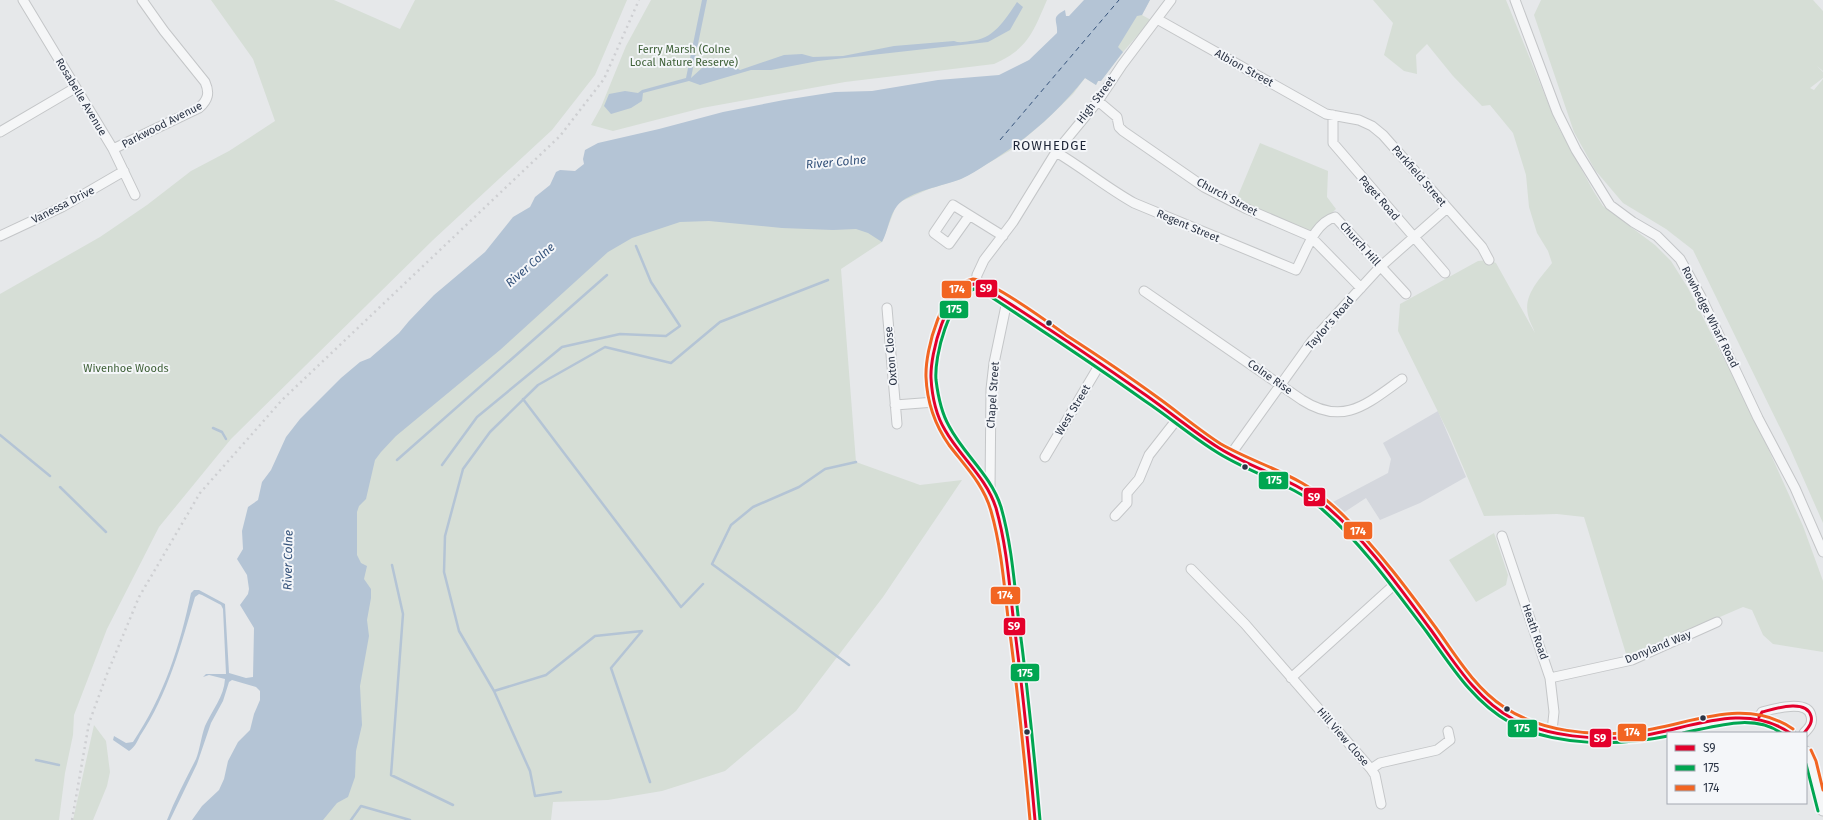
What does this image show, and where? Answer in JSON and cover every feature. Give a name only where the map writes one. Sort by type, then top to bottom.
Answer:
[{"type":"street","name":"Rosabelle Avenue","points":[[24,0],[75,88],[113,149],[134,195]]},
{"type":"street","name":"Parkwood Avenue","points":[[113,149],[199,108],[206,102],[208,96],[209,89],[205,82],[164,31],[142,0]]},
{"type":"street","name":"High Street","points":[[976,284],[978,270],[1002,236],[1056,152],[1098,101],[1122,65],[1171,0]]},
{"type":"street","name":"Rowhedge Wharf Road","points":[[1515,0],[1557,112],[1576,150],[1610,205],[1633,222],[1657,236],[1680,259],[1701,297],[1758,418],[1794,488],[1823,552]]},
{"type":"street","name":"Albion Street","points":[[1157,19],[1326,114],[1333,115]]},
{"type":"street","points":[[0,132],[75,88]]},
{"type":"street","name":"Church Street","points":[[1098,101],[1117,117],[1119,127],[1123,131],[1204,187],[1247,209],[1312,238],[1361,288]]},
{"type":"street","name":"Parkfield Street","points":[[1333,115],[1359,120],[1372,126],[1383,135],[1482,247],[1489,260]]},
{"type":"street","name":"Paget Road","points":[[1333,115],[1332,143],[1445,273]]},
{"type":"street","name":"Regent Street","points":[[1056,152],[1081,166],[1118,194],[1134,203],[1296,270],[1312,238]]},
{"type":"street","name":"Vanessa Drive","points":[[0,236],[62,207],[124,171]]},
{"type":"street","name":"Taylor's Road","points":[[1231,454],[1312,341],[1380,266],[1447,208]]},
{"type":"street","points":[[969,216],[975,218],[1002,236]]},
{"type":"street","name":"Church Hill","points":[[1312,238],[1327,220],[1335,217],[1406,294]]},
{"type":"street","points":[[1035,820],[1023,691],[1009,582],[996,508],[990,489],[946,432],[939,417],[935,402],[931,375],[932,361],[941,323],[957,295],[964,288],[976,284],[1007,301],[1231,454],[1278,475],[1324,504],[1344,522],[1396,584],[1466,677],[1484,697],[1497,708],[1514,718],[1532,726],[1552,731],[1599,737],[1632,737],[1740,716],[1759,717],[1774,722],[1789,732]]},
{"type":"street","name":"Colne Rise","points":[[1144,291],[1311,406],[1335,413],[1354,410],[1361,407],[1402,378]]},
{"type":"street","name":"Chapel Street","points":[[990,489],[991,388],[994,363],[1007,301]]},
{"type":"street","name":"Oxton Close","points":[[887,308],[897,424]]},
{"type":"street","name":"West Street","points":[[1045,457],[1100,364]]},
{"type":"street","points":[[895,405],[935,402]]},
{"type":"street","points":[[1115,516],[1127,503],[1127,493],[1139,479],[1149,455],[1178,418]]},
{"type":"street","name":"Heath Road","points":[[1502,536],[1550,678],[1554,712],[1552,731]]},
{"type":"street","name":"Hill View Close","points":[[1191,569],[1245,624],[1371,769],[1375,775],[1381,804]]},
{"type":"street","points":[[1291,678],[1396,584]]},
{"type":"street","name":"Donyland Way","points":[[1550,678],[1632,660],[1717,622]]},
{"type":"street","points":[[1759,717],[1762,712],[1772,709],[1790,706],[1802,707],[1811,713],[1812,718],[1811,725],[1805,732]]},
{"type":"street","points":[[1371,769],[1380,763],[1437,750],[1451,738]]},
{"type":"street","points":[[1807,754],[1821,794],[1823,810]]},
{"type":"shaded area","points":[[1438,411],[1466,477],[1420,503],[1380,520],[1366,498],[1343,513],[1333,502],[1388,473],[1391,459],[1383,443]]},
{"type":"green space","name":"Wivenhoe Woods","points":[[211,0],[334,0],[400,29],[415,0],[627,0],[595,75],[552,130],[433,240],[231,439],[159,527],[107,629],[74,715],[73,735],[65,773],[59,820],[0,820],[0,294],[100,237],[147,205],[191,171],[229,151],[275,121],[253,59]]},
{"type":"green space","name":"Ferry Marsh (Colne Local Nature Reserve)","points":[[651,0],[1047,0],[1038,21],[1022,46],[1015,52],[994,64],[845,82],[702,108],[613,131],[591,125],[601,107],[626,46]]},
{"type":"green space","points":[[1130,0],[1150,0],[1142,15],[1151,20],[1123,52],[1101,81],[1098,81],[1096,85],[1085,78],[1073,94],[1044,122],[1011,150],[961,179],[929,189],[902,201],[896,206],[882,242],[841,269],[856,462],[920,485],[962,480],[883,597],[796,711],[725,771],[662,791],[608,800],[553,802],[551,820],[252,820],[322,504],[558,252],[836,176]]},
{"type":"green space","points":[[1373,0],[1506,0],[1557,125],[1594,192],[1603,206],[1655,245],[1671,261],[1688,288],[1758,426],[1803,526],[1823,581],[1823,652],[1773,644],[1763,635],[1752,610],[1743,607],[1627,657],[1584,517],[1557,514],[1484,516],[1449,434],[1398,331],[1400,304],[1478,261],[1489,260],[1496,263],[1535,333],[1529,320],[1527,307],[1528,300],[1530,293],[1552,263],[1548,251],[1537,233],[1529,207],[1526,175],[1513,133],[1490,105],[1482,106],[1453,76],[1427,44],[1416,55],[1417,74],[1404,71],[1384,55],[1393,23]]},
{"type":"green space","points":[[1541,0],[1813,0],[1823,11],[1823,71],[1817,66],[1823,72],[1823,78],[1810,88],[1814,90],[1823,79],[1823,523],[1789,446],[1693,250],[1666,229],[1623,203],[1595,170],[1574,132],[1534,15]]},
{"type":"green space","points":[[1260,143],[1328,171],[1327,197],[1336,209],[1312,232],[1241,204],[1237,198]]},
{"type":"green space","points":[[1494,533],[1508,575],[1506,585],[1476,602],[1449,560]]},
{"type":"green space","points":[[94,725],[106,741],[110,772],[107,786],[93,820],[73,820]]},
{"type":"water","points":[[702,0],[707,0],[691,78],[703,67],[732,65],[740,70],[784,55],[802,54],[813,57],[843,56],[894,46],[978,40],[992,33],[998,28],[1017,2],[1023,7],[1010,30],[988,42],[818,61],[771,70],[751,70],[700,85],[689,81],[643,93],[642,101],[631,108],[611,114],[604,106],[609,94],[625,91],[638,93],[642,90],[686,78]]},
{"type":"water","name":"River Colne","points":[[1084,0],[1150,0],[1142,15],[1137,16],[1118,47],[1123,52],[1101,81],[1098,81],[1096,85],[1085,78],[1064,103],[1028,136],[974,172],[961,179],[910,196],[902,201],[892,214],[882,242],[868,233],[856,229],[833,230],[782,228],[709,221],[680,222],[632,238],[608,252],[500,350],[396,436],[375,460],[366,499],[359,506],[357,512],[357,555],[361,563],[367,566],[364,579],[371,589],[371,598],[367,620],[369,636],[360,686],[362,725],[356,751],[355,777],[348,797],[337,803],[323,820],[192,820],[202,806],[219,790],[224,779],[228,761],[238,742],[250,730],[254,714],[260,700],[260,691],[256,687],[232,680],[229,682],[223,701],[211,723],[197,764],[170,820],[167,820],[196,759],[205,726],[220,698],[224,686],[225,679],[209,675],[203,677],[206,674],[226,674],[223,609],[221,605],[199,594],[195,597],[173,669],[150,720],[136,744],[129,751],[113,740],[114,736],[126,743],[133,742],[154,707],[170,670],[182,632],[191,593],[194,590],[199,590],[225,604],[229,673],[246,678],[253,677],[254,628],[240,605],[248,594],[249,589],[247,575],[237,559],[243,549],[242,531],[248,507],[258,500],[262,482],[271,470],[286,437],[300,419],[341,378],[360,362],[370,358],[399,333],[434,295],[485,252],[513,217],[530,207],[535,197],[550,185],[556,172],[560,170],[575,171],[584,164],[583,159],[585,150],[598,143],[723,112],[835,92],[872,91],[938,80],[999,75],[1029,60],[1057,33],[1056,17],[1065,10],[1066,16],[1069,16]]},
{"type":"waterway","points":[[442,465],[477,417],[562,347],[620,334],[666,336],[680,326],[651,282],[636,246]]},
{"type":"waterway","points":[[397,460],[607,275]]},
{"type":"waterway","points":[[561,792],[535,796],[530,771],[494,691],[459,631],[444,572],[445,536],[463,469],[490,432],[538,385],[605,347],[671,363],[720,322],[828,280]]},
{"type":"waterway","points":[[523,399],[681,607],[703,584]]},
{"type":"waterway","points":[[213,428],[222,432],[226,439]]},
{"type":"waterway","points":[[0,435],[50,476]]},
{"type":"waterway","points":[[849,665],[712,564],[731,525],[753,507],[799,487],[825,469],[856,462]]},
{"type":"waterway","points":[[60,487],[106,532]]},
{"type":"waterway","points":[[392,565],[403,614],[391,775],[453,805]]},
{"type":"waterway","points":[[494,691],[546,675],[595,636],[642,631],[611,668],[650,782]]},
{"type":"waterway","points":[[36,760],[59,765]]},
{"type":"waterway","points":[[351,820],[361,806],[410,820]]},
{"type":"ferry route","points":[[1000,140],[1119,0]]},
{"type":"railway","points":[[72,820],[89,723],[107,674],[139,597],[200,493],[282,400],[560,136],[604,79],[639,0]]},
{"type":"transit line","name":"174","points":[[1030,820],[1023,744],[1002,564],[991,511],[979,484],[949,445],[936,421],[930,404],[926,377],[926,365],[932,336],[944,306],[952,293],[962,284],[973,279],[982,281],[1020,303],[1134,381],[1221,444],[1292,478],[1325,498],[1358,530],[1393,571],[1475,681],[1484,691],[1504,707],[1518,715],[1533,722],[1550,727],[1584,733],[1601,734],[1654,729],[1695,719],[1735,713],[1755,714],[1774,719],[1793,729]]},
{"type":"transit line","name":"S9","points":[[1035,820],[1025,718],[1005,548],[996,508],[992,497],[980,477],[951,440],[939,418],[933,398],[931,367],[933,354],[942,324],[955,298],[964,289],[974,284],[984,287],[1066,341],[1147,396],[1219,448],[1232,456],[1301,489],[1326,506],[1369,549],[1477,691],[1488,702],[1513,719],[1541,730],[1588,738],[1634,737],[1693,724],[1733,718],[1753,719],[1772,723],[1788,732]]},
{"type":"transit line","name":"175","points":[[1040,820],[1033,743],[1012,561],[1001,507],[991,485],[962,446],[946,421],[940,404],[936,380],[936,370],[941,343],[950,315],[965,295],[974,289],[982,291],[1064,345],[1163,413],[1215,451],[1228,459],[1298,493],[1323,510],[1338,524],[1378,568],[1453,669],[1473,693],[1484,704],[1509,722],[1526,730],[1546,736],[1587,742],[1629,742],[1667,736]]},
{"type":"transit line","name":"S9","points":[[1759,717],[1762,712],[1774,709],[1789,706],[1803,707],[1811,716],[1810,725],[1805,732]]},
{"type":"transit line","name":"175","points":[[1688,732],[1733,723],[1758,724],[1770,727],[1779,732]]},
{"type":"transit line","name":"174","points":[[1811,750],[1816,761],[1823,790]]},
{"type":"transit line","name":"175","points":[[1807,768],[1818,811]]},
{"type":"district","name":"ROWHEDGE","points":[[1050,145]]}]
